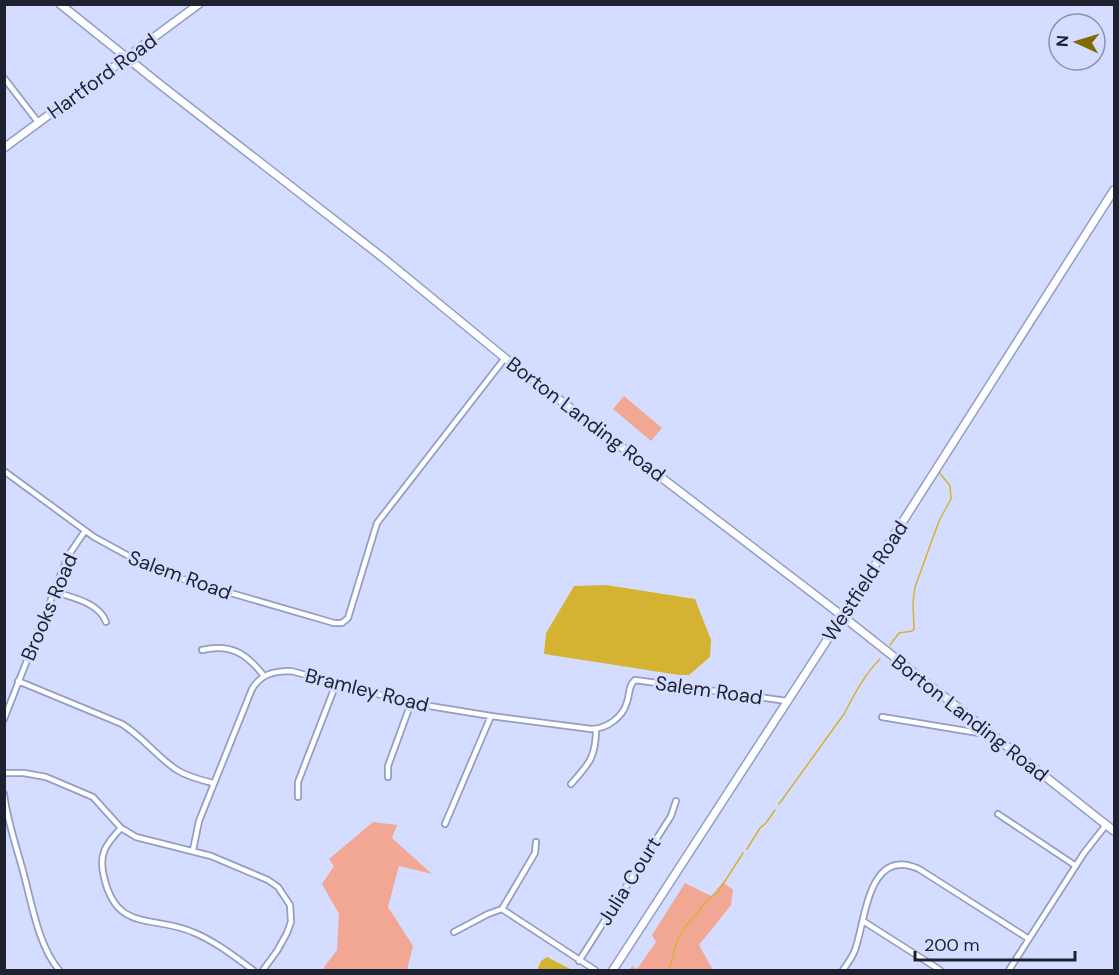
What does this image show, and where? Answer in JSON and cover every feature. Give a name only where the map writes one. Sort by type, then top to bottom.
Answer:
[{"type":"street","name":"Borton Landing Road","points":[[60,4],[382,257],[505,358],[842,616],[1114,831]]},
{"type":"street","name":"Hartford Road","points":[[4,148],[199,4]]},
{"type":"street","points":[[4,78],[38,122]]},
{"type":"street","name":"Westfield Road","points":[[613,970],[1114,190]]},
{"type":"street","name":"Salem Road","points":[[4,471],[85,531],[120,553],[163,573],[334,623],[342,623],[348,618],[377,523],[505,358]]},
{"type":"street","points":[[5,480],[10,475]]},
{"type":"street","name":"Brooks Road","points":[[4,718],[53,591],[69,556],[85,531]]},
{"type":"street","points":[[53,591],[90,604],[103,613],[106,621]]},
{"type":"street","points":[[193,850],[199,820],[213,783],[252,689],[264,676],[251,660],[242,654],[214,647],[202,650]]},
{"type":"street","name":"Bramley Road","points":[[264,676],[277,671],[291,671],[411,703],[596,729]]},
{"type":"street","name":"Salem Road","points":[[596,729],[610,724],[621,714],[626,705],[632,682],[638,680],[787,701]]},
{"type":"street","points":[[18,681],[122,724],[138,733],[177,770],[198,780],[213,783]]},
{"type":"street","points":[[298,797],[298,782],[336,684]]},
{"type":"street","points":[[388,777],[388,766],[411,703]]},
{"type":"street","points":[[445,824],[491,716]]},
{"type":"street","points":[[882,717],[991,735]]},
{"type":"street","points":[[571,784],[592,759],[596,729]]},
{"type":"street","points":[[4,773],[24,773],[46,777],[93,797],[121,828],[144,841],[193,850],[268,880],[278,887],[288,900],[291,916],[287,933],[263,970]]},
{"type":"street","points":[[4,794],[8,817],[46,950],[59,970]]},
{"type":"street","name":"Julia Court","points":[[579,960],[670,816],[676,801]]},
{"type":"street","points":[[998,814],[1076,866]]},
{"type":"street","points":[[1009,970],[1076,866],[1106,825]]},
{"type":"street","points":[[121,828],[104,850],[101,859],[106,886],[114,904],[121,911],[137,919],[180,927],[195,933],[253,970]]},
{"type":"street","points":[[454,932],[502,909],[535,853],[536,842]]},
{"type":"street","points":[[843,970],[854,953],[877,878],[888,868],[905,864],[919,869],[1029,939]]},
{"type":"street","points":[[502,909],[595,970]]},
{"type":"street","points":[[863,921],[940,970]]},
{"type":"shaded area","points":[[624,396],[662,428],[651,441],[613,409]]},
{"type":"shaded area","points":[[606,585],[695,599],[711,640],[710,657],[689,675],[679,675],[544,654],[546,633],[574,586]]},
{"type":"shaded area","points":[[373,822],[397,825],[392,838],[432,874],[399,866],[388,907],[413,946],[407,970],[322,970],[337,950],[339,914],[322,884],[334,866],[329,859]]},
{"type":"shaded area","points":[[723,882],[733,890],[731,905],[699,945],[713,970],[629,970],[632,966],[637,969],[656,942],[652,935],[685,883],[711,896]]},
{"type":"shaded area","points":[[547,957],[572,970],[537,970],[541,961]]},
{"type":"waterway","points":[[890,645],[899,633],[914,629],[915,587],[939,521],[951,499],[950,486],[939,472]]},
{"type":"waterway","points":[[779,804],[844,714],[864,678],[880,659]]},
{"type":"waterway","points":[[747,849],[775,810]]},
{"type":"waterway","points":[[669,970],[677,941],[685,927],[707,901],[718,892],[743,853]]}]
